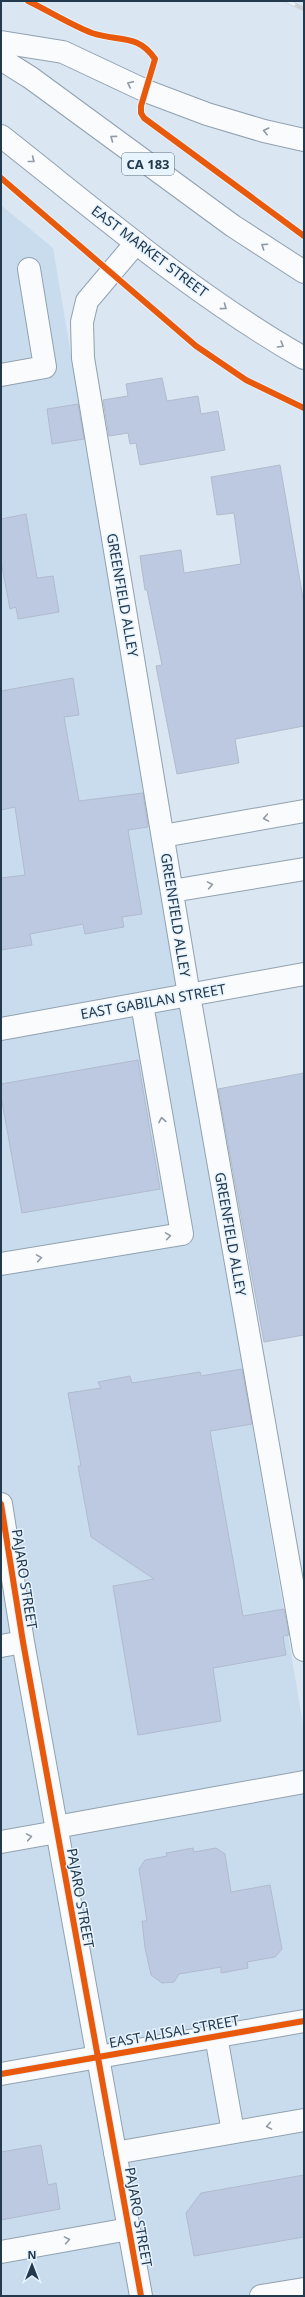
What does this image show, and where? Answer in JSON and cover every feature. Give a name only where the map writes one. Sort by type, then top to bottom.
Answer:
[{"type":"main road","points":[[1,42],[63,52],[146,91],[207,114],[264,131],[304,140]]},
{"type":"main road","name":"CA 183","points":[[1,59],[31,78],[233,226],[304,272]]},
{"type":"main road","name":"EAST MARKET STREET","points":[[1,136],[136,243],[258,331],[304,358]]},
{"type":"main road","name":"GREENFIELD ALLEY","points":[[136,243],[87,301],[82,322],[83,358],[189,995],[304,1650]]},
{"type":"main road","points":[[1,375],[45,367],[30,269]]},
{"type":"main road","points":[[163,836],[304,811]]},
{"type":"main road","points":[[172,891],[304,869]]},
{"type":"main road","name":"EAST GABILAN STREET","points":[[1,1029],[304,974]]},
{"type":"main road","points":[[1,1264],[182,1234],[142,1004]]},
{"type":"main road","name":"PAJARO STREET","points":[[1,1504],[23,1642],[96,2057],[141,2296]]},
{"type":"main road","points":[[1,1646],[23,1642]]},
{"type":"main road","points":[[1,1842],[304,1782]]},
{"type":"main road","name":"EAST ALISAL STREET","points":[[1,2074],[304,2021]]},
{"type":"main road","points":[[216,2036],[233,2132]]},
{"type":"main road","points":[[115,2153],[304,2120]]},
{"type":"main road","points":[[1,2252],[129,2229]]},
{"type":"main road","points":[[261,2296],[304,2289]]},
{"type":"shaded area","points":[[1,205],[53,248],[304,1730],[304,2296],[1,2296]]},
{"type":"building","points":[[162,378],[167,401],[198,396],[201,414],[218,411],[225,450],[140,465],[136,443],[130,444],[128,433],[109,436],[103,400],[128,396],[126,384]]},
{"type":"building","points":[[78,404],[84,439],[52,444],[47,409]]},
{"type":"building","points":[[280,465],[304,604],[304,726],[235,739],[239,763],[177,774],[156,666],[162,665],[147,590],[145,590],[140,556],[181,550],[184,573],[241,564],[234,513],[217,515],[211,477]]},
{"type":"building","points":[[26,514],[37,578],[53,576],[59,612],[18,619],[16,607],[10,609],[1,561],[1,519]]},
{"type":"building","points":[[73,678],[79,715],[64,717],[79,801],[143,793],[148,827],[128,830],[142,914],[122,917],[124,927],[85,934],[83,924],[30,934],[32,945],[1,950],[1,878],[25,875],[15,807],[1,810],[1,691]]},
{"type":"building","points":[[138,1060],[160,1189],[22,1213],[1,1096],[1,1084]]},
{"type":"building","points":[[304,1073],[304,1335],[264,1342],[218,1089]]},
{"type":"building","points":[[242,1369],[252,1424],[210,1431],[243,1616],[284,1609],[289,1635],[283,1636],[286,1655],[213,1668],[221,1721],[138,1735],[113,1586],[154,1579],[91,1537],[78,1466],[81,1466],[68,1393],[101,1388],[98,1382],[130,1376],[132,1383],[200,1372],[201,1376]]},
{"type":"building","points":[[193,1848],[194,1852],[216,1848],[225,1854],[231,1892],[270,1885],[282,1949],[275,1957],[247,1962],[248,1968],[221,1973],[221,1967],[179,1974],[174,1982],[162,1983],[151,1975],[145,1948],[142,1921],[147,1921],[139,1869],[145,1860],[167,1856],[166,1853]]},
{"type":"building","points":[[41,2145],[48,2185],[56,2183],[60,2209],[1,2220],[1,2152]]},
{"type":"building","points":[[304,2175],[304,2237],[194,2256],[186,2213],[201,2193]]},
{"type":"railway","points":[[287,1],[304,9]]},
{"type":"cycle path","points":[[28,1],[84,30],[101,36],[127,40],[142,45],[155,59],[141,106],[141,113],[144,118],[304,236]]},
{"type":"cycle path","points":[[1,178],[196,346],[246,380],[304,408]]},
{"type":"cycle path","points":[[1,1504],[23,1642],[141,2296]]},
{"type":"cycle path","points":[[1,2074],[304,2021]]}]
